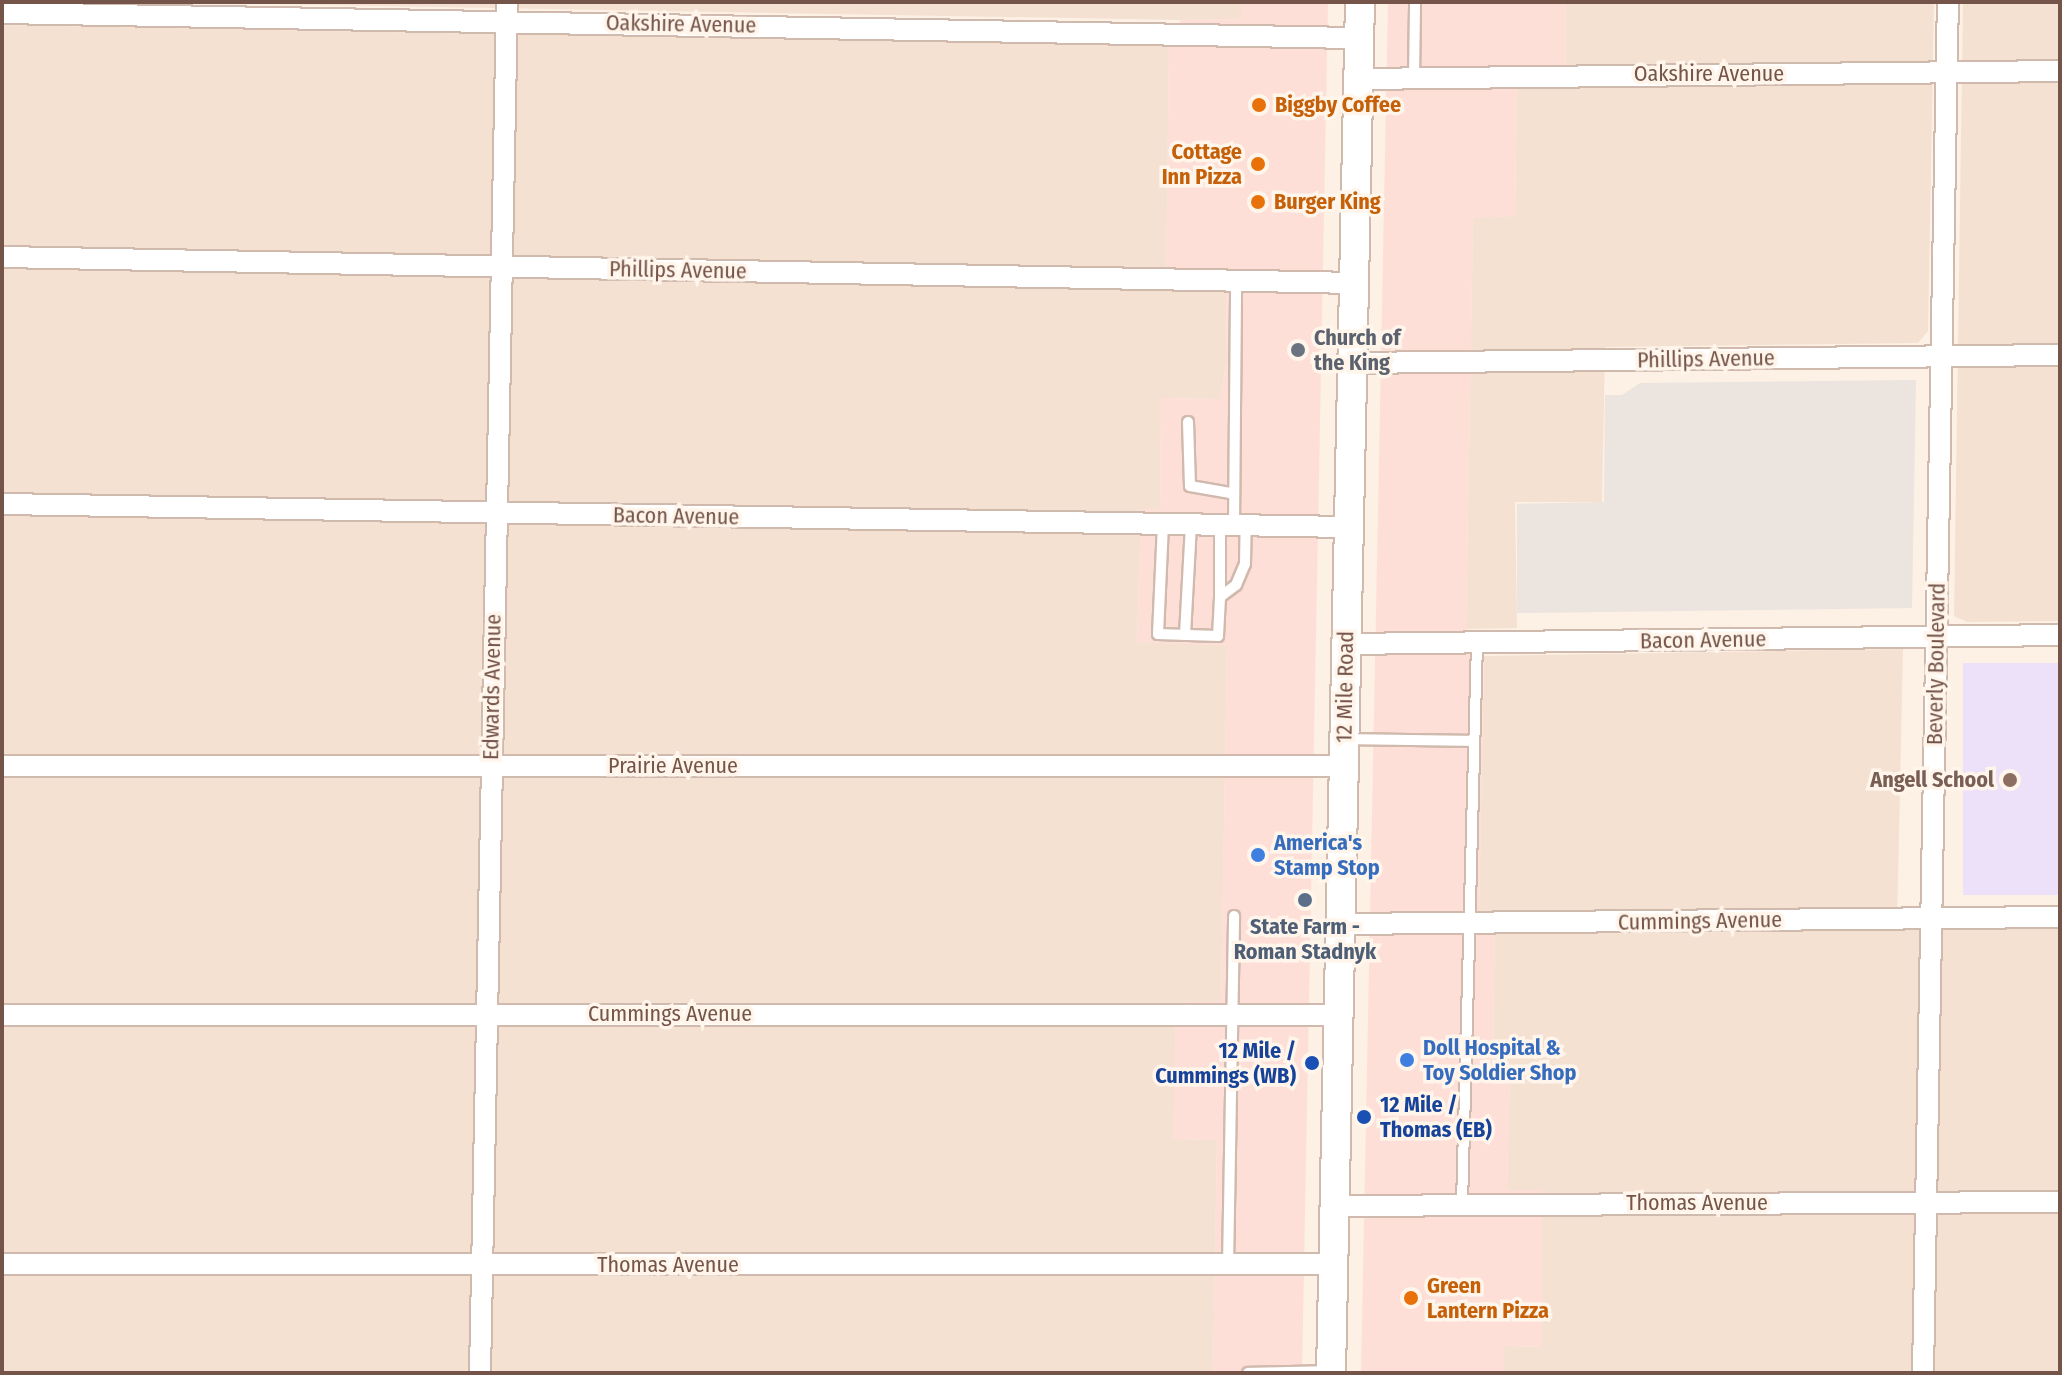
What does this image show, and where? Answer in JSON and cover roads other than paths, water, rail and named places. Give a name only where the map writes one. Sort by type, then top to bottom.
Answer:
[{"type":"main road","name":"12 Mile Road","points":[[1331,1372],[1360,2]]},
{"type":"street","name":"Beverly Boulevard","points":[[1923,1373],[1948,2]]},
{"type":"street","name":"Oakshire Avenue","points":[[2,13],[506,11],[1359,38]]},
{"type":"street","name":"Edwards Avenue","points":[[480,1373],[506,11]]},
{"type":"street","name":"Oakshire Avenue","points":[[1358,79],[2060,71]]},
{"type":"street","name":"Phillips Avenue","points":[[2,257],[1354,283]]},
{"type":"street","name":"Phillips Avenue","points":[[1353,363],[2060,355]]},
{"type":"street","name":"Bacon Avenue","points":[[2,504],[1349,527]]},
{"type":"street","name":"Bacon Avenue","points":[[1346,644],[2060,635]]},
{"type":"street","name":"Prairie Avenue","points":[[2,766],[491,766],[1344,753]]},
{"type":"street","name":"Cummings Avenue","points":[[1341,924],[2060,917]]},
{"type":"street","name":"Cummings Avenue","points":[[2,1015],[1339,1015]]},
{"type":"street","name":"Thomas Avenue","points":[[1335,1206],[2060,1202]]},
{"type":"street","name":"Thomas Avenue","points":[[2,1264],[1333,1264]]},
{"type":"lane","points":[[1414,78],[1415,2]]},
{"type":"lane","points":[[1220,597],[1236,585],[1245,564],[1233,525],[1230,493],[1236,280]]},
{"type":"lane","points":[[1188,422],[1190,486],[1230,493]]},
{"type":"lane","points":[[1163,524],[1158,634],[1218,636],[1220,597],[1233,525]]},
{"type":"lane","points":[[1185,635],[1191,524]]},
{"type":"lane","points":[[1462,1204],[1477,642]]},
{"type":"lane","points":[[1344,753],[1474,741]]},
{"type":"lane","points":[[1228,1266],[1234,916]]},
{"type":"lane","points":[[1248,1373],[1331,1372]]},
{"type":"place","name":"Biggby Coffee","points":[[1259,105]]},
{"type":"place","name":"Cottage Inn Pizza","points":[[1258,164]]},
{"type":"place","name":"Burger King","points":[[1258,202]]},
{"type":"place","name":"Church of the King","points":[[1298,350]]},
{"type":"place","name":"Angell School","points":[[2010,780]]},
{"type":"place","name":"America's Stamp Stop","points":[[1258,855]]},
{"type":"place","name":"State Farm - Roman Stadnyk","points":[[1305,900]]},
{"type":"place","name":"Doll Hospital & Toy Soldier Shop","points":[[1407,1060]]},
{"type":"place","name":"12 Mile / Cummings (WB)","points":[[1312,1063]]},
{"type":"place","name":"12 Mile / Thomas (EB)","points":[[1364,1117]]},
{"type":"place","name":"Green Lantern Pizza","points":[[1411,1298]]}]
